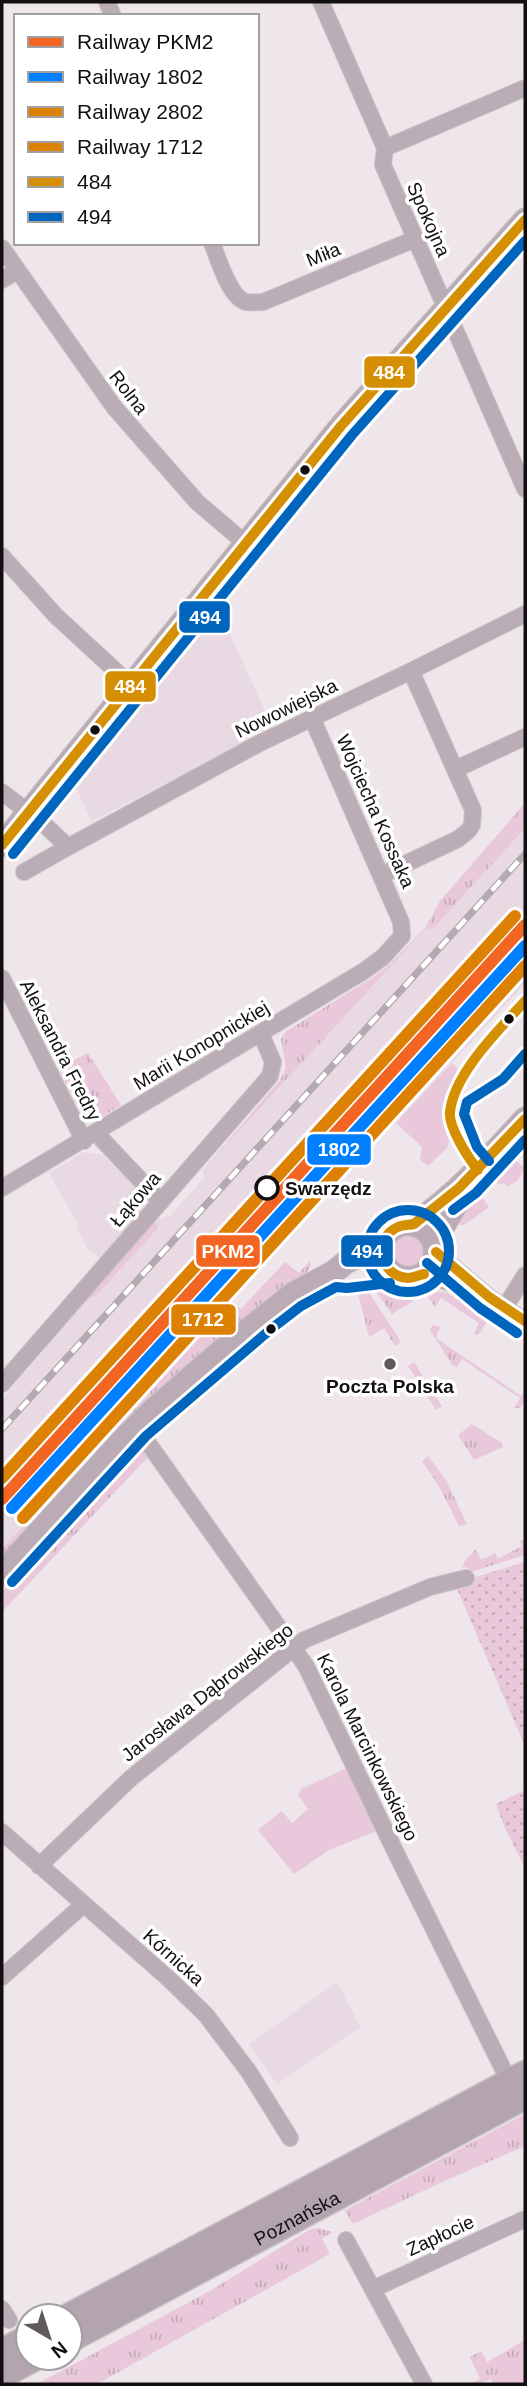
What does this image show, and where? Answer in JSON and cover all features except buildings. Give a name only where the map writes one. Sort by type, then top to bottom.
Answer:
[{"type":"main road","name":"Poznańska","points":[[84,2308],[515,2072]]},
{"type":"main road","name":"Poznańska","points":[[84,2332],[525,2096]]},
{"type":"main road","points":[[2,2351],[13,2322]]},
{"type":"street","name":"Spokojna","points":[[321,2],[384,148],[383,165],[525,489]]},
{"type":"street","points":[[384,148],[525,88]]},
{"type":"street","points":[[2,845],[341,426],[525,220]]},
{"type":"street","name":"Miła","points":[[213,245],[232,290],[245,302],[263,302],[415,239]]},
{"type":"street","name":"Rolna","points":[[2,248],[134,432],[197,502],[245,543]]},
{"type":"street","points":[[2,280],[16,271]]},
{"type":"street","points":[[2,556],[56,616],[131,685]]},
{"type":"street","name":"Nowowiejska","points":[[24,872],[216,765],[525,614]]},
{"type":"street","points":[[382,875],[458,839],[468,831],[474,818],[456,769],[411,671]]},
{"type":"street","name":"Wojciecha Kossaka","points":[[312,718],[401,922]]},
{"type":"street","points":[[456,769],[525,737]]},
{"type":"street","points":[[2,792],[68,847]]},
{"type":"street","name":"Marii Konopnickiej","points":[[2,1188],[364,971],[383,957],[402,936],[401,922]]},
{"type":"street","name":"Aleksandra Fredry","points":[[4,986],[90,1137],[160,1202]]},
{"type":"street","name":"Łąkowa","points":[[2,1384],[270,1076],[273,1062],[261,1034]]},
{"type":"street","points":[[2,1573],[136,1426],[284,1301],[346,1262],[381,1246],[398,1226],[414,1224],[467,1182],[525,1119]]},
{"type":"street","points":[[424,1274],[434,1261],[435,1247],[461,1199],[467,1182]]},
{"type":"street","points":[[414,1224],[428,1233],[435,1247],[489,1297],[525,1321]]},
{"type":"street","points":[[381,1246],[382,1260],[397,1276],[406,1278],[424,1274],[489,1297]]},
{"type":"street","points":[[334,1272],[345,1274],[388,1269]]},
{"type":"street","points":[[505,1307],[525,1275]]},
{"type":"street","name":"Karola Marcinkowskiego","points":[[136,1426],[312,1676],[395,1851],[515,2072]]},
{"type":"street","name":"Jarosława Dąbrowskiego","points":[[39,1866],[131,1778],[294,1647],[313,1636],[430,1587],[466,1578]]},
{"type":"street","name":"Kórnicka","points":[[2,1832],[206,2015],[249,2072],[290,2138]]},
{"type":"street","points":[[2,1977],[83,1905]]},
{"type":"street","name":"Zapłocie","points":[[373,2289],[525,2219]]},
{"type":"street","points":[[346,2240],[424,2384]]},
{"type":"shaded area","points":[[219,611],[273,728],[92,821],[75,787]]},
{"type":"shaded area","points":[[525,828],[525,984],[396,1123],[394,1125],[387,1119],[326,1184],[196,1326],[199,1329],[119,1422],[2,1549],[2,1399],[43,1352],[49,1340],[159,1216],[163,1219],[167,1215],[170,1216],[205,1177],[202,1171],[426,927],[433,929]]},
{"type":"shaded area","points":[[84,1152],[103,1155],[143,1195],[144,1209],[100,1259],[87,1248],[76,1227],[79,1225],[49,1173]]},
{"type":"shaded area","points":[[337,1982],[360,2027],[277,2084],[249,2044]]},
{"type":"green space","points":[[525,803],[525,828],[432,930],[426,928],[202,1171],[280,1080],[286,1068],[281,1039],[285,1032],[390,964],[426,927],[440,901]]},
{"type":"green space","points":[[88,1053],[121,1105],[97,1120],[82,1115],[58,1068]]},
{"type":"green space","points":[[452,1063],[459,1070],[442,1107],[449,1141],[447,1148],[428,1166],[420,1160],[422,1147],[396,1123]]},
{"type":"green space","points":[[515,1159],[524,1168],[518,1180],[508,1187],[504,1183],[498,1185],[493,1175],[495,1172],[500,1176]]},
{"type":"green space","points":[[479,1193],[489,1207],[464,1225],[460,1225],[459,1221]]},
{"type":"green space","points":[[424,1205],[414,1216],[391,1221],[361,1250],[359,1235],[397,1212]]},
{"type":"green space","points":[[157,1214],[159,1216],[155,1221],[158,1228],[96,1296],[83,1300]]},
{"type":"green space","points":[[409,1234],[421,1239],[426,1251],[421,1263],[409,1268],[397,1263],[392,1251],[397,1239]]},
{"type":"green space","points":[[310,1261],[311,1266],[305,1275],[2,1563],[2,1549],[119,1422],[224,1294],[241,1309],[285,1262],[299,1273]]},
{"type":"green space","points":[[357,1282],[365,1286],[401,1342],[395,1346],[384,1328],[369,1337],[357,1289],[346,1291],[344,1286]]},
{"type":"green space","points":[[376,1283],[405,1292],[429,1291],[392,1314],[374,1289]]},
{"type":"green space","points":[[439,1291],[448,1293],[487,1321],[480,1333],[474,1333],[479,1323],[441,1298],[435,1307],[428,1297]]},
{"type":"green space","points":[[433,1325],[440,1327],[436,1338],[521,1396],[525,1391],[525,1400],[520,1408],[514,1408],[520,1398],[462,1359],[457,1367],[453,1366],[431,1332]]},
{"type":"green space","points":[[414,1362],[442,1406],[436,1410],[408,1366]]},
{"type":"green space","points":[[472,1424],[502,1443],[503,1447],[474,1460],[458,1435]]},
{"type":"green space","points":[[135,1449],[149,1456],[2,1612],[2,1592],[129,1450]]},
{"type":"green space","points":[[428,1456],[446,1480],[467,1524],[459,1526],[440,1488],[422,1461]]},
{"type":"green space","points":[[525,1538],[525,1555],[471,1572],[467,1567],[462,1567],[476,1549],[481,1560],[495,1553],[498,1559],[522,1546],[520,1541]]},
{"type":"green space","points":[[525,1562],[525,1746],[457,1589],[468,1586],[466,1580]]},
{"type":"green space","points":[[347,1768],[377,1831],[329,1850],[294,1874],[258,1830],[282,1811],[292,1823],[308,1809],[298,1795],[301,1789]]},
{"type":"green space","points":[[525,1790],[525,1868],[496,1804]]},
{"type":"green space","points":[[525,2114],[525,2146],[353,2224],[345,2211],[349,2208]]},
{"type":"green space","points":[[318,2228],[333,2232],[322,2239],[330,2254],[97,2384],[37,2384],[59,2372],[84,2372],[84,2359],[208,2292],[309,2230]]},
{"type":"green space","points":[[525,2340],[525,2384],[494,2384],[491,2379],[480,2384],[469,2384],[480,2379],[470,2357],[481,2351],[487,2362]]},
{"type":"railway","points":[[2,1429],[525,854]]},
{"type":"rail line","name":"2802","points":[[2,1478],[515,916]]},
{"type":"rail line","name":"PKM2","points":[[2,1499],[525,925]]},
{"type":"rail line","name":"1802","points":[[12,1508],[525,946]]},
{"type":"rail line","name":"1712","points":[[23,1518],[525,966]]},
{"type":"transit line","name":"484","points":[[2,845],[341,426],[525,220]]},
{"type":"transit line","name":"494","points":[[13,854],[352,435],[525,241]]},
{"type":"transit line","name":"484","points":[[478,1170],[452,1126],[450,1112],[453,1097],[480,1052],[525,1001]]},
{"type":"transit line","name":"494","points":[[489,1161],[477,1147],[464,1114],[467,1102],[503,1079],[525,1054]]},
{"type":"transit line","name":"484","points":[[414,1224],[459,1188],[525,1119]]},
{"type":"transit line","name":"494","points":[[453,1210],[476,1193],[525,1140]]},
{"type":"transit line","name":"494","points":[[408,1210],[424,1213],[437,1222],[446,1235],[449,1251],[446,1267],[437,1280],[424,1289],[408,1292],[392,1289],[379,1280],[370,1267],[367,1251],[370,1235],[379,1222],[392,1213],[408,1210]]},
{"type":"transit line","name":"484","points":[[414,1224],[400,1226],[390,1232],[382,1248],[383,1256],[391,1271],[398,1276],[410,1278],[424,1274]]},
{"type":"transit line","name":"484","points":[[436,1252],[489,1297],[525,1321]]},
{"type":"transit line","name":"494","points":[[427,1263],[480,1308],[517,1333]]},
{"type":"transit line","name":"494","points":[[12,1582],[146,1436],[271,1329],[301,1306],[336,1287],[390,1283]]},
{"type":"place","name":"Swarzędz","points":[[267,1188]]},
{"type":"place","name":"Poczta Polska","points":[[390,1364]]}]
